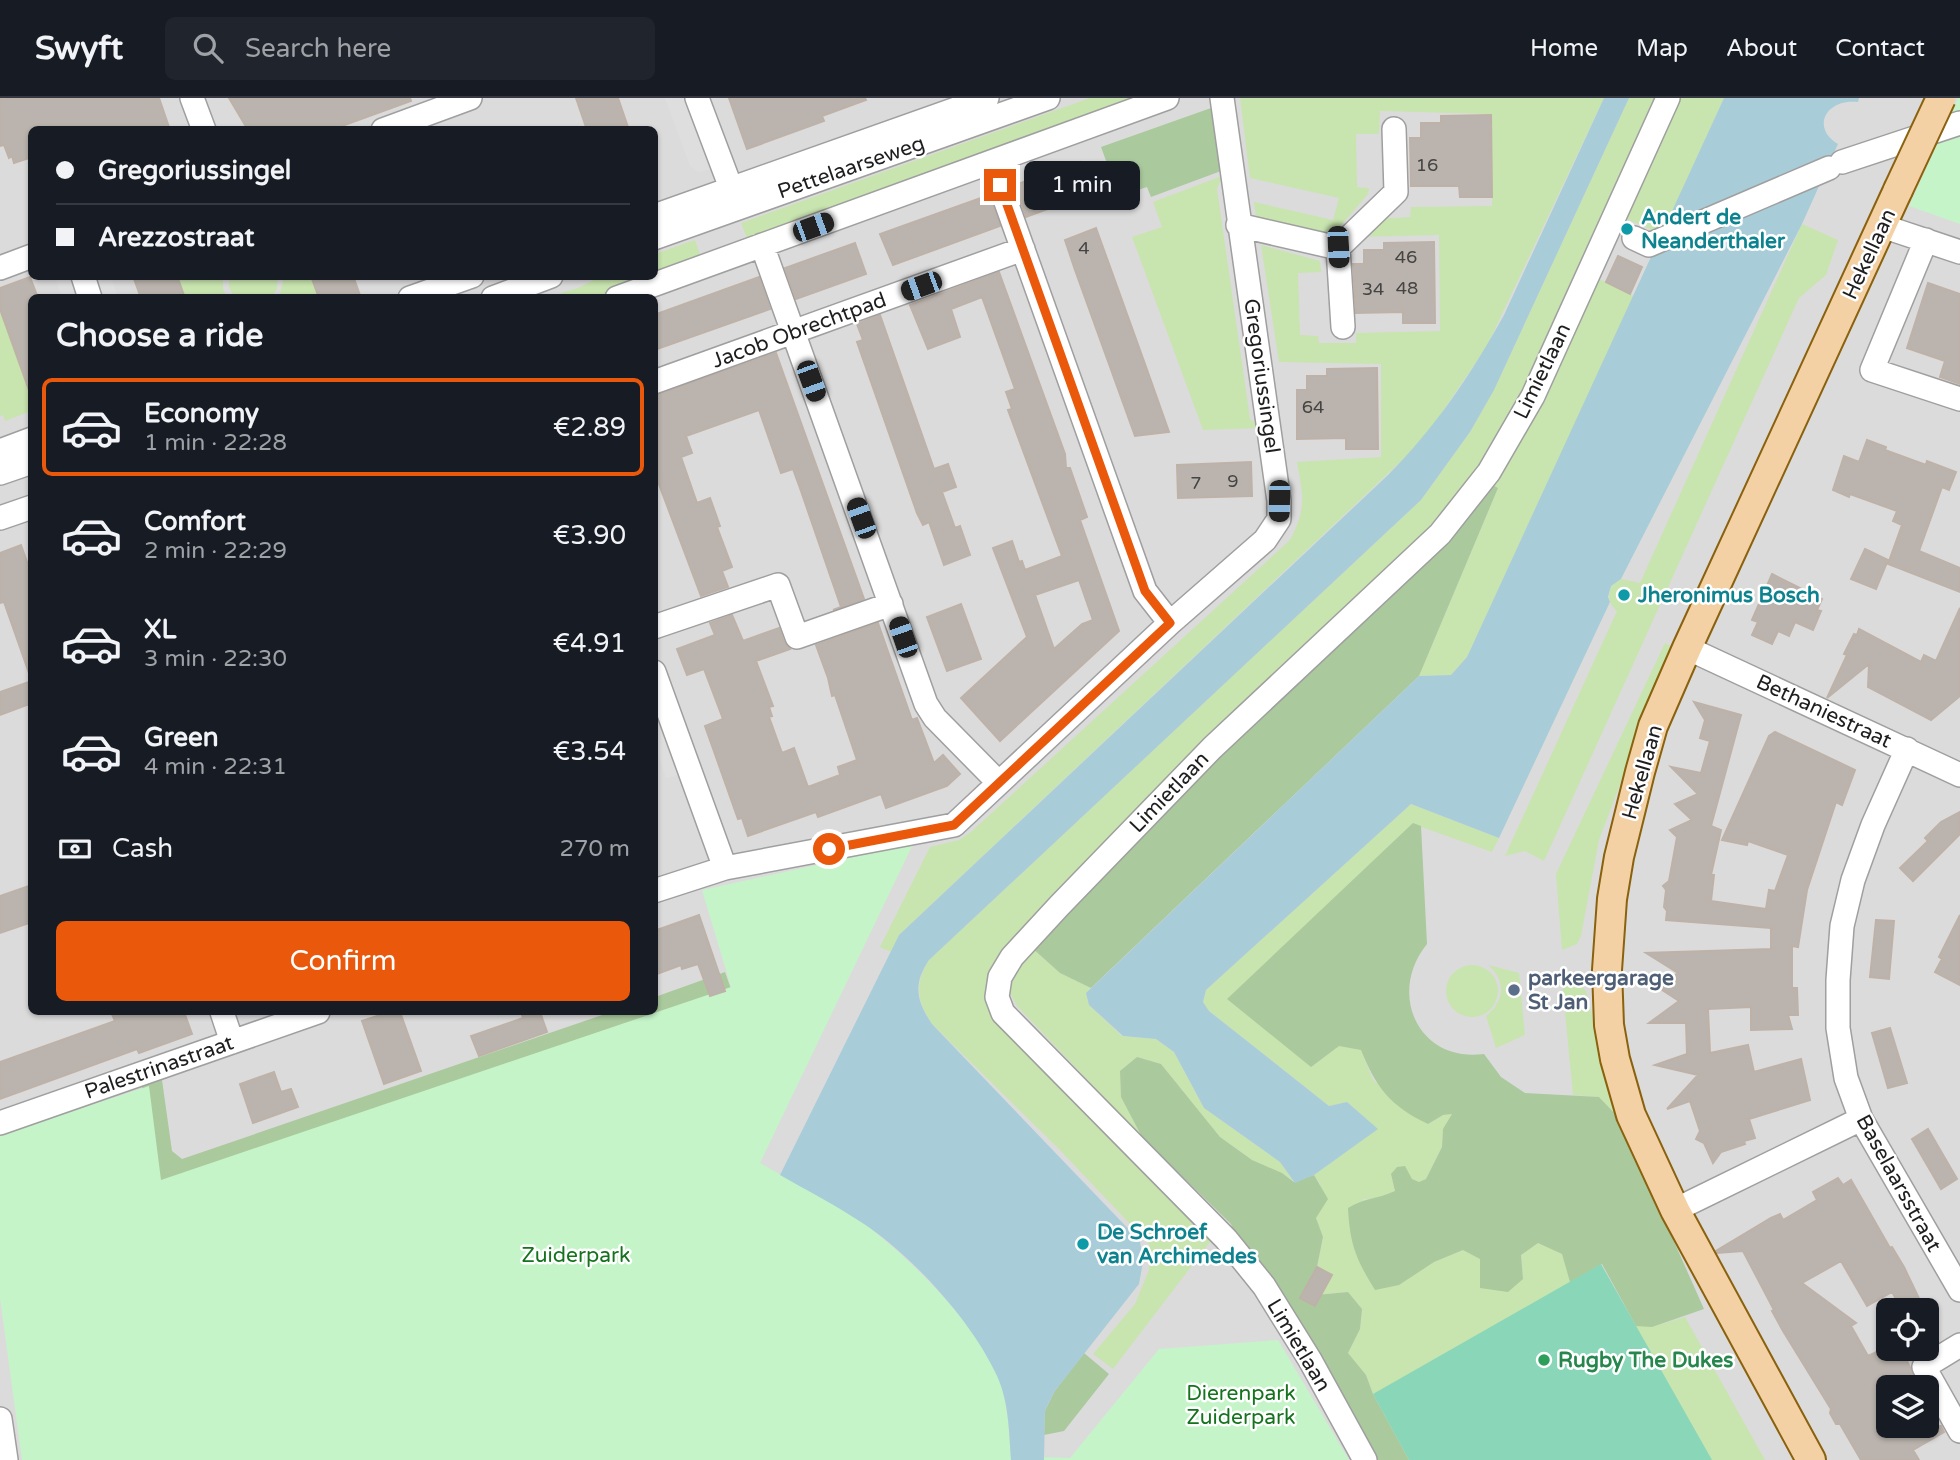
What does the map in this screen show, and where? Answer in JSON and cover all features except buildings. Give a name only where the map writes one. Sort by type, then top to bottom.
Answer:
[{"type":"main road","name":"Hekellaan","points":[[1811,1460],[1675,1210],[1631,1115],[1621,1085],[1609,1025],[1607,970],[1612,899],[1653,726],[1941,98]]},
{"type":"street","points":[[192,98],[202,126]]},
{"type":"street","points":[[696,98],[731,188]]},
{"type":"street","name":"Pettelaarseweg","points":[[658,215],[987,98]]},
{"type":"street","name":"Pettelaarseweg","points":[[658,237],[1048,98]]},
{"type":"street","name":"Pettelaarseweg","points":[[628,294],[1167,98]]},
{"type":"street","name":"Gregoriussingel","points":[[725,868],[954,825],[1170,623],[1265,540],[1279,519],[1257,331],[1238,225],[1222,98]]},
{"type":"street","name":"Limietlaan","points":[[1365,1460],[1310,1360],[1264,1286],[1226,1239],[1003,1013],[997,997],[1000,977],[1012,957],[1059,906],[1212,748],[1440,534],[1489,472],[1533,396],[1668,98]]},
{"type":"street","points":[[393,126],[455,101]]},
{"type":"street","points":[[1641,242],[1835,165],[1960,123]]},
{"type":"street","points":[[1338,247],[1396,192],[1394,129]]},
{"type":"street","points":[[992,163],[1145,591],[1170,623]]},
{"type":"street","points":[[1238,225],[1338,247]]},
{"type":"street","points":[[1882,226],[1960,252]]},
{"type":"street","points":[[1926,240],[1872,370],[1960,399]]},
{"type":"street","points":[[762,246],[926,704],[935,718],[999,783]]},
{"type":"street","points":[[1338,247],[1343,327]]},
{"type":"street","name":"Jacob Obrechtpad","points":[[658,381],[1023,249]]},
{"type":"street","points":[[1,264],[28,257]]},
{"type":"street","points":[[411,289],[453,280]]},
{"type":"street","points":[[518,288],[540,280]]},
{"type":"street","points":[[0,451],[28,440]]},
{"type":"street","points":[[0,473],[28,463]]},
{"type":"street","points":[[0,518],[28,508]]},
{"type":"street","points":[[658,626],[778,585],[797,637],[891,604]]},
{"type":"street","name":"Bethaniestraat","points":[[1687,648],[1960,775]]},
{"type":"street","points":[[658,683],[725,868],[658,890]]},
{"type":"street","name":"Baselaarsstraat","points":[[1907,749],[1872,825],[1853,880],[1842,926],[1838,1028],[1846,1078],[1861,1119],[1960,1290]]},
{"type":"street","points":[[223,1015],[232,1042]]},
{"type":"street","name":"Palestrinastraat","points":[[0,1123],[309,1015]]},
{"type":"street","points":[[1675,1210],[1861,1119]]},
{"type":"street","points":[[1960,1345],[1924,1367],[1960,1431]]},
{"type":"street","points":[[0,1419],[6,1460]]},
{"type":"shaded area","points":[[0,98],[1960,98],[1960,1460],[0,1460]]},
{"type":"shaded area","points":[[665,98],[687,98],[711,169],[699,172],[690,166]]},
{"type":"shaded area","points":[[56,280],[112,280],[117,294],[61,294]]},
{"type":"shaded area","points":[[658,701],[684,774],[666,778],[658,754]]},
{"type":"green space","points":[[1090,98],[1155,98],[749,243],[741,223]]},
{"type":"green space","points":[[1240,98],[1604,98],[1487,346],[1415,448],[899,935],[891,952],[880,947],[930,847],[959,840],[972,831],[1290,540],[1299,519],[1302,502],[1297,462],[1381,457],[1381,364],[1279,362],[1261,245],[1320,261],[1321,272],[1298,273],[1300,335],[1318,336],[1319,343],[1356,343],[1356,333],[1440,331],[1439,235],[1355,237],[1375,219],[1410,217],[1411,207],[1492,206],[1491,114],[1380,111],[1379,134],[1356,134],[1357,187],[1369,188],[1368,194],[1332,236],[1257,223],[1254,202],[1333,220],[1339,198],[1250,178]]},
{"type":"green space","points":[[1629,98],[1661,98],[1520,401],[1479,469],[1442,515],[992,986],[1213,1238],[1113,1369],[1093,1354],[1135,1304],[1149,1270],[1149,1244],[1058,1148],[932,1024],[923,1008],[919,992],[924,968],[929,960],[1421,500],[1470,432],[1494,390]]},
{"type":"green space","points":[[1679,98],[1724,98],[1662,234],[1624,218]]},
{"type":"green space","points":[[1960,98],[1960,224],[1909,206]]},
{"type":"green space","points":[[1211,108],[1221,171],[1151,197],[1147,187],[1119,196],[1101,147]]},
{"type":"green space","points":[[1222,176],[1217,189],[1250,419],[1260,428],[1203,430],[1132,237],[1162,227],[1153,202]]},
{"type":"green space","points":[[1802,224],[1838,240],[1826,275],[1799,298],[1544,861],[1525,851],[1505,856],[1617,611],[1610,600],[1611,586],[1621,579],[1640,583]]},
{"type":"green space","points":[[695,240],[702,260],[658,275],[658,253]]},
{"type":"green space","points":[[1597,278],[1634,296],[1467,657],[1451,675],[1419,676],[1498,488],[1487,482]]},
{"type":"green space","points":[[178,280],[223,280],[226,294],[184,294]]},
{"type":"green space","points":[[229,280],[278,280],[274,294],[232,294]]},
{"type":"green space","points":[[283,280],[312,280],[317,294],[280,294]]},
{"type":"green space","points":[[594,280],[644,280],[604,294],[561,294]]},
{"type":"green space","points":[[0,309],[28,386],[28,412],[5,421],[3,415],[0,416]]},
{"type":"green space","points":[[1487,482],[1498,488],[1419,676],[1091,988],[1060,973],[1031,947]]},
{"type":"green space","points":[[1665,643],[1673,647],[1652,693],[1599,840],[1581,936],[1577,944],[1562,950],[1556,874]]},
{"type":"green space","points":[[1411,804],[1499,838],[1492,852],[1413,824],[1339,1046],[1361,1050],[1373,1080],[1428,1124],[1443,1115],[1453,1114],[1443,1129],[1442,1147],[1426,1179],[1419,1182],[1391,1174],[1395,1191],[1379,1199],[1363,1199],[1399,1284],[1434,1262],[1463,1250],[1523,1279],[1521,1255],[1538,1243],[1562,1254],[1652,1327],[1685,1317],[1765,1460],[1409,1460],[1373,1394],[1366,1375],[1348,1353],[1360,1329],[1362,1309],[1348,1292],[1315,1295],[1313,1287],[1323,1238],[1316,1218],[1320,1184],[1314,1175],[1377,1129],[1347,1102],[1329,1106],[1209,1011],[1203,1002],[1206,990]]},
{"type":"green space","points":[[1413,823],[1421,826],[1427,944],[1415,963],[1410,983],[1410,1003],[1416,1021],[1426,1036],[1442,1048],[1461,1054],[1484,1054],[1501,1077],[1525,1093],[1599,1097],[1619,1118],[1704,1309],[1652,1327],[1636,1326],[1602,1264],[1570,1282],[1562,1254],[1538,1243],[1521,1255],[1523,1279],[1508,1292],[1480,1288],[1480,1259],[1463,1250],[1434,1262],[1399,1285],[1375,1290],[1368,1279],[1352,1242],[1348,1208],[1395,1191],[1391,1174],[1397,1167],[1405,1166],[1412,1179],[1419,1182],[1426,1179],[1442,1147],[1443,1129],[1452,1114],[1443,1115],[1428,1124],[1404,1110],[1379,1085],[1361,1050],[1339,1046],[1311,1067],[1227,999]]},
{"type":"green space","name":"Zuiderpark","points":[[913,844],[760,1163],[866,1225],[903,1256],[941,1294],[974,1336],[998,1377],[1006,1406],[1011,1456],[1070,1458],[1159,1349],[1278,1340],[1349,1460],[22,1460],[0,1298],[0,1135],[149,1086],[161,1180],[648,1015],[658,1015],[658,1012],[731,987],[702,890]]},
{"type":"green space","points":[[1031,947],[1060,973],[1091,988],[1086,993],[1089,1005],[1122,1036],[1156,1039],[1174,1052],[1204,1108],[1280,1162],[1295,1182],[1252,1160],[1220,1137],[1161,1064],[1137,1057],[1120,1071],[1121,1097],[1142,1137],[1017,1006],[1008,989],[1015,968]]},
{"type":"green space","points":[[1472,965],[1482,967],[1490,973],[1496,981],[1496,1001],[1490,1009],[1482,1015],[1472,1017],[1462,1015],[1454,1009],[1448,1001],[1446,991],[1448,981],[1454,973],[1462,967]]},
{"type":"green space","points":[[1488,965],[1519,973],[1525,1035],[1496,1048],[1486,1016],[1497,1004],[1501,991],[1498,978]]},
{"type":"green space","points":[[725,972],[731,989],[658,1014],[658,996]]},
{"type":"green space","points":[[1562,981],[1579,983],[1586,991],[1599,1050],[1619,1118],[1599,1097],[1573,1095]]},
{"type":"green space","points":[[602,1015],[655,1015],[158,1185],[149,1155],[142,1087],[162,1080],[172,1151],[182,1159]]},
{"type":"green space","points":[[1137,1057],[1161,1064],[1220,1137],[1252,1160],[1282,1173],[1294,1182],[1314,1175],[1328,1199],[1316,1218],[1323,1237],[1313,1287],[1316,1295],[1348,1292],[1362,1309],[1360,1329],[1348,1353],[1366,1375],[1373,1394],[1409,1460],[1371,1460],[1237,1242],[1231,1224],[1142,1137],[1121,1097],[1120,1071]]},
{"type":"green space","name":"Rugby The Dukes","points":[[1601,1264],[1712,1460],[1409,1460],[1373,1394]]},
{"type":"green space","points":[[1084,1353],[1109,1374],[1064,1431],[1044,1435],[1045,1411],[1054,1392]]},
{"type":"water","points":[[1604,98],[1629,98],[1494,390],[1470,432],[1421,500],[929,960],[920,977],[920,1000],[932,1024],[1140,1241],[1143,1262],[1139,1284],[1054,1392],[1045,1411],[1044,1460],[1011,1460],[1008,1417],[1001,1386],[986,1355],[957,1312],[921,1272],[883,1238],[843,1211],[780,1175],[899,935],[1388,475],[1437,419],[1466,379],[1504,315]]},
{"type":"water","points":[[1724,98],[1859,98],[1858,102],[1838,104],[1826,115],[1825,130],[1838,144],[1802,224],[1621,579],[1611,586],[1608,597],[1610,602],[1499,838],[1411,804],[1206,990],[1203,1002],[1209,1011],[1329,1106],[1347,1102],[1378,1129],[1314,1175],[1295,1183],[1280,1162],[1204,1108],[1174,1052],[1156,1039],[1123,1036],[1089,1005],[1086,993],[1419,676],[1451,675],[1467,657]]},
{"type":"place","name":"Andert de Neanderthaler","points":[[1627,229]]},
{"type":"place","name":"Jheronimus Bosch","points":[[1624,595]]},
{"type":"place","name":"parkeergarage St Jan","points":[[1514,990]]},
{"type":"place","name":"De Schroef van Archimedes","points":[[1083,1244]]},
{"type":"place","name":"Rugby The Dukes","points":[[1544,1360]]},
{"type":"route","points":[[829,849],[954,825],[1170,623],[1145,591],[1000,185]]},
{"type":"park label","name":"Dierenpark Zuiderpark","points":[[1241,1405]]}]
